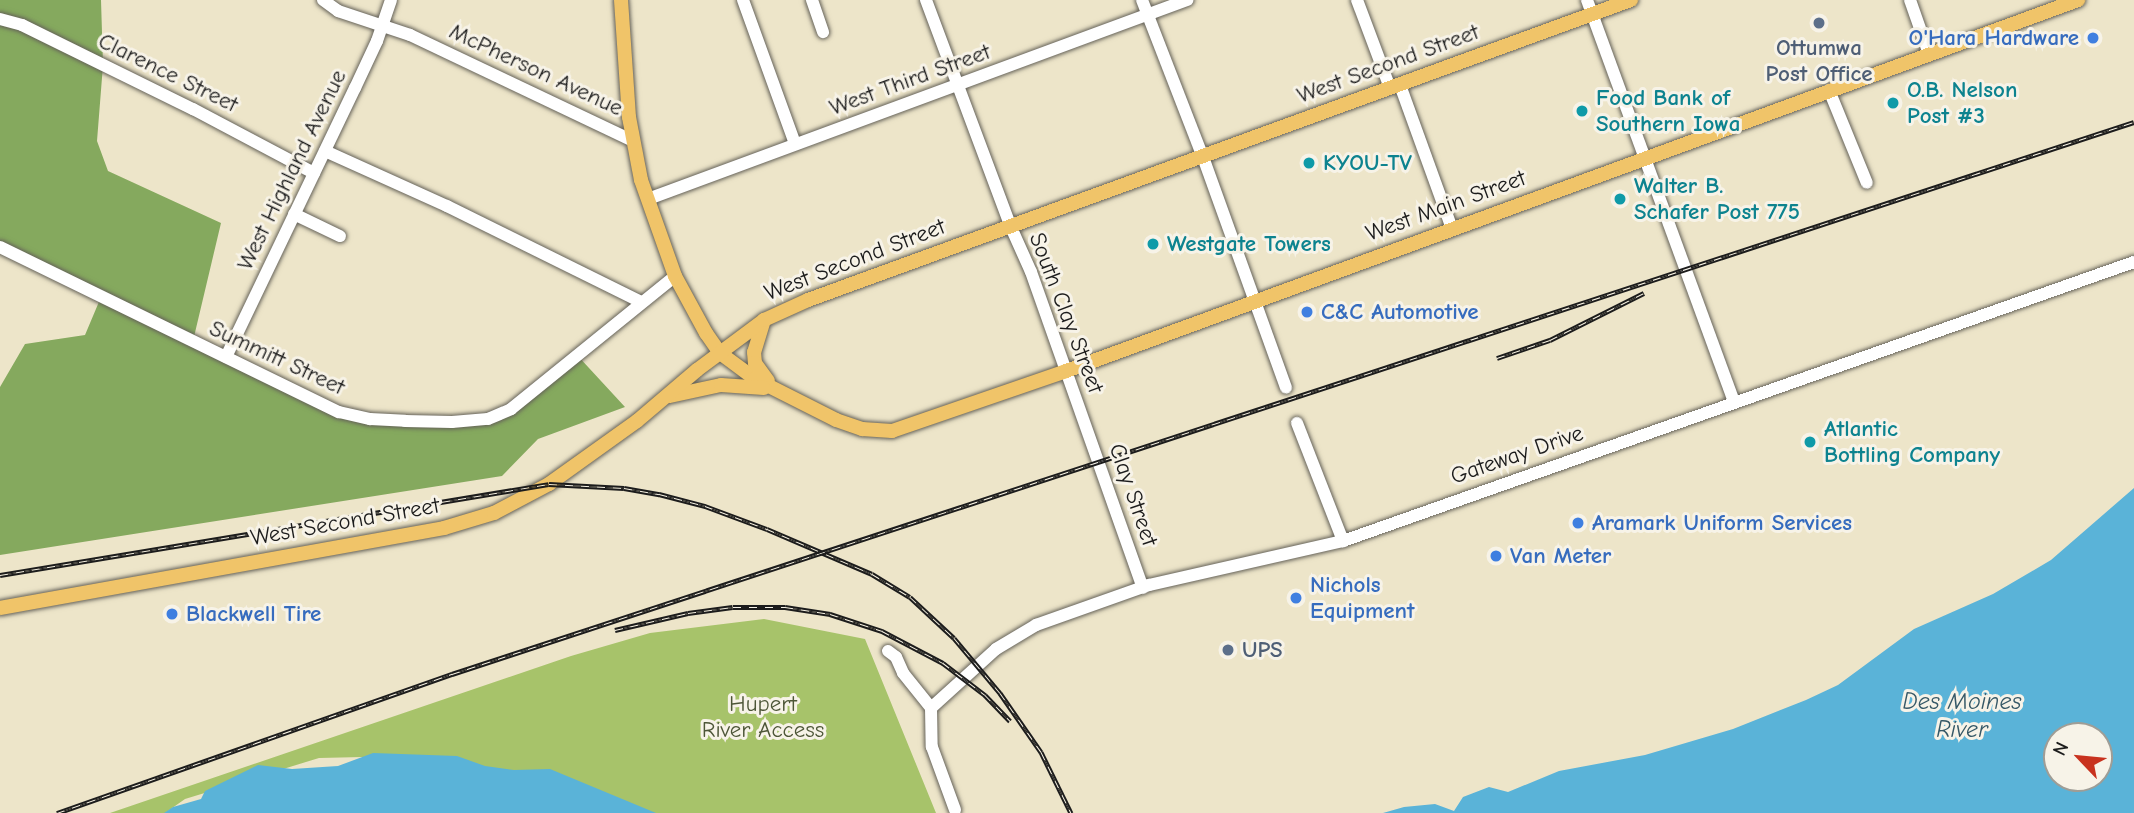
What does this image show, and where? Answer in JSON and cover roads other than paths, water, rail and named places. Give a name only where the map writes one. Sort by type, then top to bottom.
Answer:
[{"type":"main road","points":[[621,0],[633,141]]},
{"type":"main road","name":"West Second Street","points":[[0,608],[444,528],[494,513],[550,484],[666,398],[764,320],[843,286],[1395,87],[1589,7],[1630,0]]},
{"type":"main road","name":"West Main Street","points":[[720,353],[776,390],[836,420],[862,429],[892,431],[1066,371],[2078,0]]},
{"type":"main road","name":"McPherson Avenue","points":[[633,141],[648,199],[675,276],[720,353]]},
{"type":"main road","points":[[764,320],[756,342],[755,363],[776,390]]},
{"type":"main road","points":[[666,398],[721,385],[776,390]]},
{"type":"street","name":"McPherson Avenue","points":[[323,0],[338,10],[380,27],[410,35],[633,141]]},
{"type":"street","name":"West Highland Avenue","points":[[226,357],[325,151],[391,0]]},
{"type":"street","points":[[743,0],[795,144]]},
{"type":"street","points":[[812,0],[823,32]]},
{"type":"street","name":"South Clay Street","points":[[926,0],[1010,225],[1031,272],[1082,416]]},
{"type":"street","points":[[1142,0],[1203,157],[1286,387]]},
{"type":"street","name":"West Third Street","points":[[648,199],[1187,0]]},
{"type":"street","points":[[1357,0],[1452,229]]},
{"type":"street","points":[[1910,0],[1929,54]]},
{"type":"street","points":[[1589,7],[1734,402]]},
{"type":"street","name":"Clarence Street","points":[[0,19],[22,25],[193,108],[314,173]]},
{"type":"street","points":[[1829,90],[1867,183]]},
{"type":"street","points":[[325,151],[447,206],[641,302]]},
{"type":"street","points":[[294,214],[340,236]]},
{"type":"street","name":"Summitt Street","points":[[0,247],[339,412],[370,419],[405,421],[452,422],[488,419],[511,409],[675,276]]},
{"type":"street","name":"Gateway Drive","points":[[931,708],[996,649],[1035,625],[1143,588],[1343,541],[2134,262]]},
{"type":"street","name":"Clay Street","points":[[1082,416],[1143,588]]},
{"type":"street","points":[[1297,423],[1343,541]]},
{"type":"street","points":[[888,651],[896,657],[903,673],[931,708],[932,747],[955,810]]},
{"type":"water","name":"Des Moines River","points":[[2134,488],[2134,813],[1383,813],[1404,807],[1435,804],[1454,811],[1463,797],[1489,787],[1508,792],[1559,771],[1645,755],[1733,729],[1838,685],[1914,629],[1993,594],[2051,560]]},
{"type":"water","points":[[373,753],[457,756],[485,766],[514,770],[550,769],[656,813],[164,813],[173,807],[201,799],[205,791],[258,765],[292,769],[338,766]]},
{"type":"railway","points":[[57,813],[452,674],[2134,122]]},
{"type":"railway","points":[[1497,358],[1550,340],[1644,293]]},
{"type":"railway","points":[[0,575],[549,484],[624,488],[659,494],[705,506],[767,529],[872,574],[910,597],[954,638],[1000,693],[1041,752],[1071,813]]},
{"type":"railway","points":[[615,630],[688,613],[733,607],[785,607],[830,614],[882,631],[943,663],[985,695],[1010,721]]},
{"type":"place","name":"Ottumwa Post Office","points":[[1819,23]]},
{"type":"place","name":"O'Hara Hardware","points":[[2093,38]]},
{"type":"place","name":"O.B. Nelson Post #3","points":[[1893,103]]},
{"type":"place","name":"Food Bank of Southern Iowa","points":[[1582,111]]},
{"type":"place","name":"KYOU-TV","points":[[1309,163]]},
{"type":"place","name":"Walter B. Schafer Post 775","points":[[1620,199]]},
{"type":"place","name":"Westgate Towers","points":[[1153,244]]},
{"type":"place","name":"C&C Automotive","points":[[1307,312]]},
{"type":"place","name":"Atlantic Bottling Company","points":[[1810,442]]},
{"type":"place","name":"Aramark Uniform Services","points":[[1578,523]]},
{"type":"place","name":"Van Meter","points":[[1496,556]]},
{"type":"place","name":"Nichols Equipment","points":[[1296,598]]},
{"type":"place","name":"Blackwell Tire","points":[[172,614]]},
{"type":"place","name":"UPS","points":[[1228,650]]},
{"type":"park label","name":"Hupert River Access","points":[[763,717]]}]
